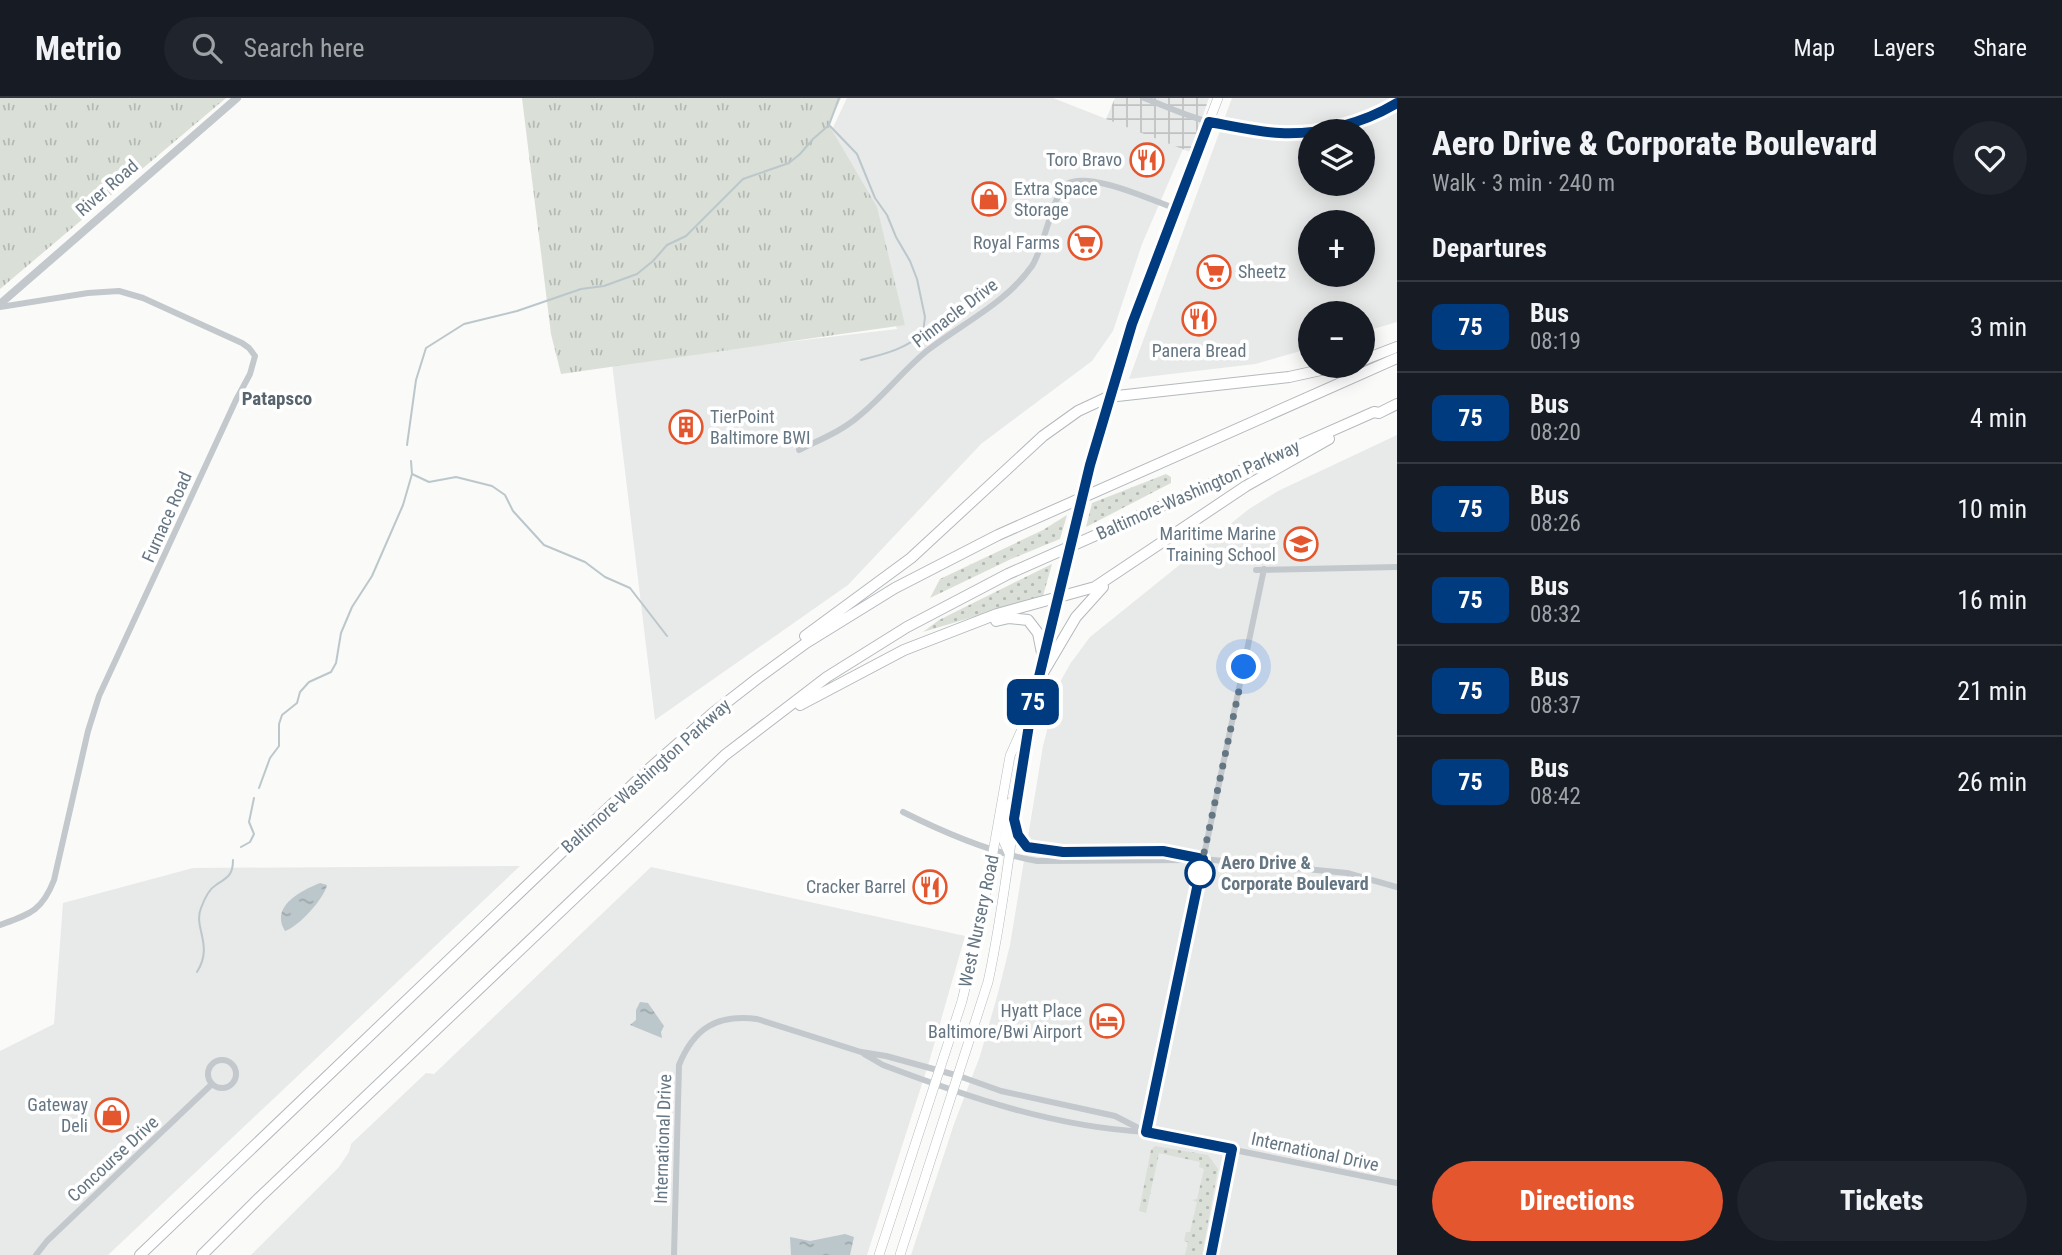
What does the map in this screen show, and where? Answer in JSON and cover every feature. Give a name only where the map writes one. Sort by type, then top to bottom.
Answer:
[{"type":"highway","points":[[1375,355],[1397,347]]},
{"type":"highway","name":"Baltimore-Washington Parkway","points":[[140,1255],[650,768],[713,713],[815,637],[937,565],[998,535],[1397,358]]},
{"type":"highway","points":[[713,713],[754,674],[911,558],[1057,424],[1108,397],[1298,375]]},
{"type":"highway","name":"Baltimore-Washington Parkway","points":[[202,1255],[725,755],[827,677],[954,601],[1052,554],[1397,404]]},
{"type":"highway","points":[[695,785],[809,699],[904,650],[997,614],[1086,591],[1112,578],[1247,486],[1302,453],[1379,413]]},
{"type":"highway","points":[[1037,684],[1076,617],[1112,578]]},
{"type":"highway","points":[[963,629],[1009,618],[1028,620],[1035,626],[1043,658]]},
{"type":"highway","points":[[148,1255],[277,1131],[297,1104]]},
{"type":"highway","points":[[132,1255],[169,1219],[203,1194]]},
{"type":"main road","name":"West Nursery Road","points":[[900,1255],[988,982],[1032,706],[1108,397],[1174,208],[1218,98]]},
{"type":"main road","name":"West Nursery Road","points":[[879,1255],[971,969],[1010,756],[1032,706]]},
{"type":"main road","points":[[1010,756],[1016,771],[1004,842],[1010,854]]},
{"type":"street","name":"River Road","points":[[0,305],[237,98]]},
{"type":"street","points":[[1144,98],[1209,122],[1277,133],[1361,121],[1397,103]]},
{"type":"street","name":"Pinnacle Drive","points":[[799,450],[859,416],[909,365],[1010,290],[1031,266],[1040,250],[1059,193],[1069,183],[1079,181],[1104,185],[1174,208]]},
{"type":"street","name":"Furnace Road","points":[[0,305],[119,291],[143,298],[242,343],[255,356],[250,374],[99,696],[49,895],[32,913],[0,925]]},
{"type":"street","points":[[1256,570],[1397,567]]},
{"type":"street","points":[[1146,1132],[1264,569]]},
{"type":"street","points":[[903,812],[954,836],[1020,858],[1050,862],[1203,859]]},
{"type":"street","points":[[1014,819],[1022,842],[1034,849],[1063,852],[1163,851],[1203,859],[1347,873],[1397,887]]},
{"type":"street","name":"International Drive","points":[[674,1255],[679,1065],[691,1041],[715,1022],[740,1017],[757,1018],[860,1052],[886,1056],[959,1076],[1001,1091],[1115,1116],[1146,1132]]},
{"type":"street","name":"International Drive","points":[[860,1052],[883,1065],[935,1085],[1009,1109],[1105,1130],[1146,1132],[1397,1183]]},
{"type":"street","name":"Concourse Drive","points":[[220,1061],[231,1065],[235,1073],[232,1084],[220,1088],[212,1084],[208,1073],[212,1065],[220,1061]]},
{"type":"street","name":"Concourse Drive","points":[[36,1255],[47,1241],[212,1084]]},
{"type":"street","points":[[1211,1255],[1232,1149]]},
{"type":"shaded area","points":[[847,98],[1053,98],[1183,149],[1142,244],[1113,331],[1092,361],[981,444],[848,585],[655,720],[612,363],[897,329],[828,138]]},
{"type":"shaded area","points":[[1115,98],[1209,98],[1190,152],[1106,119]]},
{"type":"shaded area","points":[[1232,98],[1397,98],[1397,322],[1375,328],[1375,301],[1298,301],[1298,352],[1255,364],[1129,379]]},
{"type":"shaded area","points":[[1397,435],[1397,1255],[911,1255],[954,1124],[980,1056],[998,993],[1010,945],[1043,746],[1059,684],[1070,664],[1090,637],[1249,509],[1278,491]]},
{"type":"shaded area","points":[[520,866],[108,1255],[0,1255],[0,1051],[54,1024],[63,903],[193,868]]},
{"type":"shaded area","points":[[651,867],[965,936],[929,1062],[867,1255],[251,1255],[339,1167],[351,1144],[426,1073],[434,1074]]},
{"type":"green space","points":[[0,98],[226,98],[0,289]]},
{"type":"green space","points":[[522,98],[841,98],[829,125],[877,207],[905,325],[561,374],[551,334]]},
{"type":"green space","points":[[1166,474],[1171,477],[1171,483],[1086,527],[1092,503]]},
{"type":"green space","points":[[1067,515],[1060,539],[930,598],[940,579],[1043,530]]},
{"type":"green space","points":[[1052,564],[1043,596],[923,632],[939,620]]},
{"type":"green space","points":[[1155,1146],[1208,1155],[1218,1169],[1202,1255],[1185,1255],[1188,1242],[1184,1241],[1186,1232],[1190,1232],[1197,1202],[1192,1200],[1197,1199],[1204,1169],[1199,1167],[1200,1162],[1159,1153],[1146,1213],[1139,1211],[1151,1150]]},
{"type":"water","points":[[320,883],[327,885],[316,905],[297,924],[285,931],[281,922],[284,907],[296,895]]},
{"type":"water","points":[[640,1002],[648,1003],[664,1026],[662,1038],[630,1025],[636,1020],[636,1010]]},
{"type":"water","points":[[845,1234],[854,1237],[850,1255],[791,1255],[790,1237],[810,1241]]},
{"type":"waterway","points":[[407,445],[416,380],[426,348],[464,324],[517,311],[581,289],[604,286],[637,274],[667,245],[686,236],[743,179],[789,163],[800,154],[829,125],[839,98]]},
{"type":"waterway","points":[[829,125],[857,154],[875,198],[887,215],[910,261],[917,279],[925,317],[923,333],[916,339],[894,350],[861,360]]},
{"type":"waterway","points":[[259,788],[270,758],[279,746],[279,724],[282,715],[297,703],[300,692],[309,682],[331,672],[336,663],[341,633],[352,607],[372,576],[403,505],[412,474],[411,461]]},
{"type":"waterway","points":[[412,474],[429,482],[456,477],[492,486],[505,495],[513,511],[544,545],[585,562],[605,577],[630,588],[667,636]]},
{"type":"waterway","points":[[241,847],[250,842],[254,834],[249,822],[254,798]]},
{"type":"waterway","points":[[197,972],[204,953],[199,923],[201,908],[211,889],[229,875],[233,860]]},
{"type":"bus line","name":"75","points":[[1211,1255],[1232,1149],[1146,1132],[1203,859],[1163,851],[1063,852],[1027,847],[1018,835],[1014,819],[1028,728],[1108,397],[1143,291],[1209,122],[1277,133],[1304,132],[1361,121],[1397,103]]},
{"type":"place","name":"Toro Bravo","points":[[1147,160]]},
{"type":"place","name":"Extra Space Storage","points":[[989,199]]},
{"type":"place","name":"Royal Farms","points":[[1085,243]]},
{"type":"place","name":"Sheetz","points":[[1214,272]]},
{"type":"place","name":"Panera Bread","points":[[1199,319]]},
{"type":"place","name":"TierPoint Baltimore BWI","points":[[686,427]]},
{"type":"place","name":"Maritime Marine Training School","points":[[1301,544]]},
{"type":"place","name":"Aero Drive & Corporate Boulevard","points":[[1200,873]]},
{"type":"place","name":"Cracker Barrel","points":[[930,887]]},
{"type":"place","name":"Hyatt Place Baltimore/Bwi Airport","points":[[1107,1021]]},
{"type":"place","name":"Gateway Deli","points":[[112,1115]]},
{"type":"district","name":"Patapsco","points":[[277,398]]},
{"type":"route","points":[[1200,873],[1198,881],[1244,667]]}]
